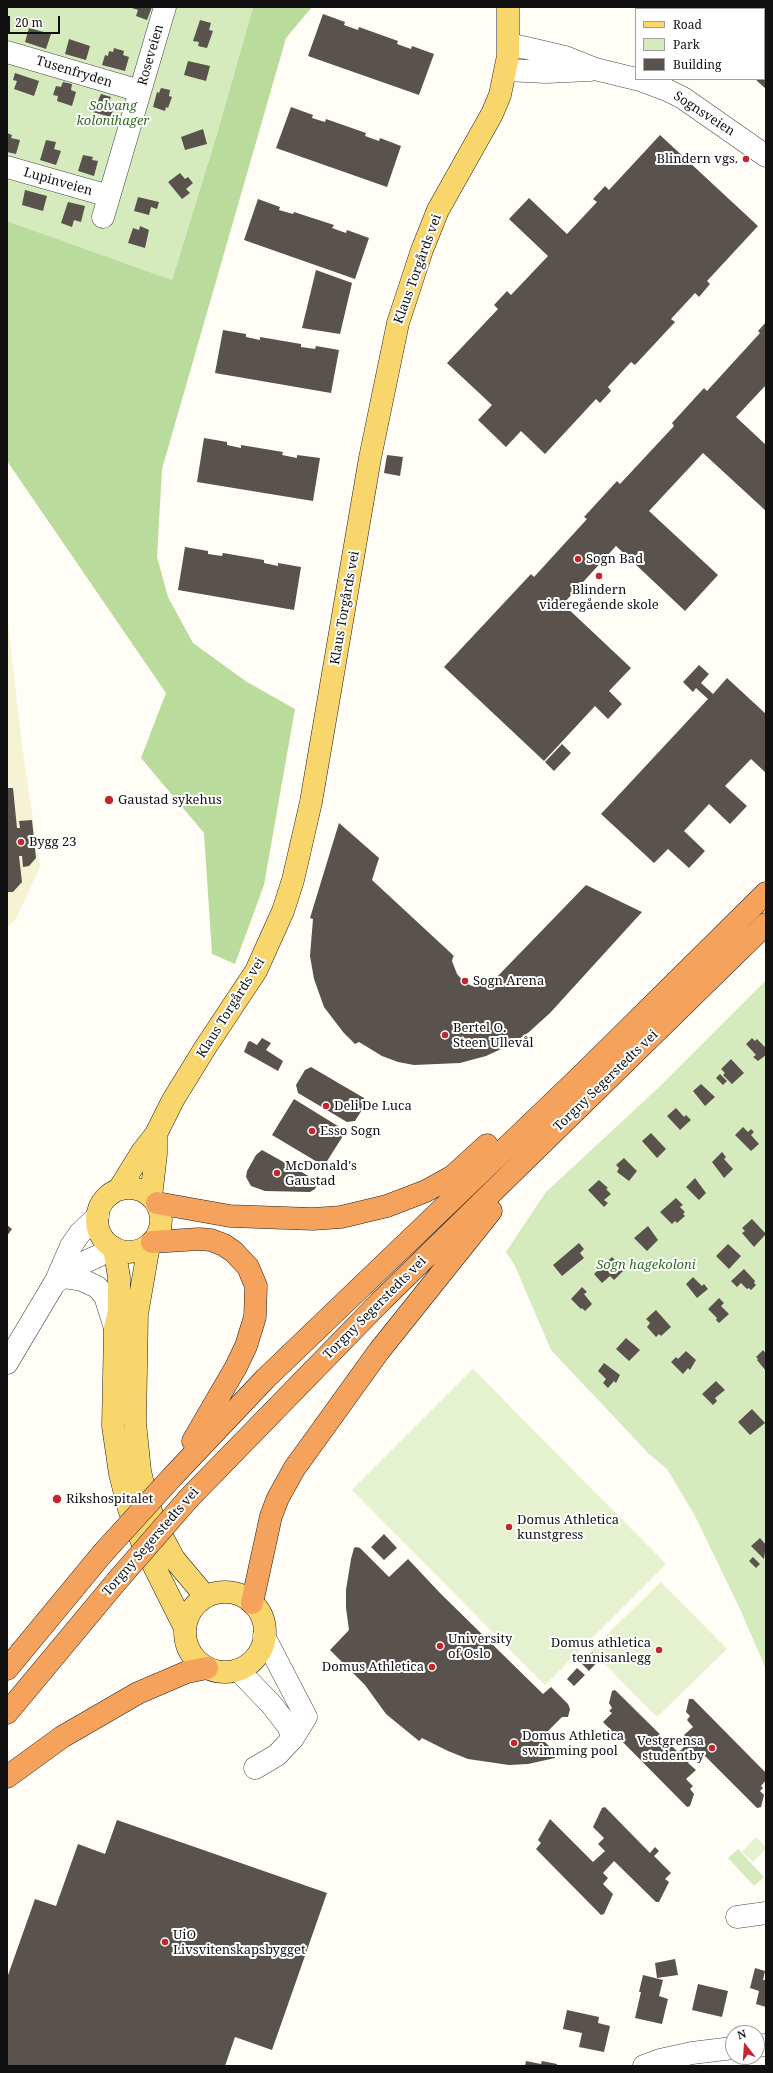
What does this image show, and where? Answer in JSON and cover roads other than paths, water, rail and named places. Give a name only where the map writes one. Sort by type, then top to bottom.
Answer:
[{"type":"highway","name":"Torgny Segerstedts vei","points":[[7,1669],[102,1554],[177,1470],[298,1346],[584,1073],[766,893]]},
{"type":"highway","name":"Torgny Segerstedts vei","points":[[7,1714],[116,1582],[189,1498],[382,1300],[766,924]]},
{"type":"highway","points":[[154,1200],[230,1216],[313,1220],[341,1217],[387,1206],[426,1191],[453,1176],[522,1114],[584,1073]]},
{"type":"highway","points":[[252,1603],[271,1516],[294,1469],[399,1325],[567,1120]]},
{"type":"highway","points":[[151,1244],[199,1239],[211,1240],[224,1245],[242,1259],[248,1266],[256,1286],[255,1318],[246,1346],[236,1367],[177,1470]]},
{"type":"highway","points":[[7,1777],[62,1737],[138,1692],[187,1672],[207,1668]]},
{"type":"main road","points":[[506,70],[509,44],[508,7]]},
{"type":"main road","name":"Klaus Torgårds vei","points":[[119,1189],[142,1152],[156,1134],[173,1100],[256,971],[283,911],[293,880],[311,802],[370,458],[398,323],[416,264],[433,223],[455,177],[492,114],[500,95],[506,70]]},
{"type":"main road","name":"Klaus Torgårds vei","points":[[154,1200],[156,1134]]},
{"type":"main road","points":[[151,1244],[133,1252],[113,1247],[100,1233],[98,1216],[105,1199],[119,1189],[136,1189],[154,1200],[160,1211],[160,1228],[151,1244],[137,1314],[135,1423],[140,1471],[147,1501],[159,1531],[174,1559],[206,1597]]},
{"type":"main road","points":[[113,1247],[120,1289],[120,1312],[115,1328],[113,1426],[120,1474],[129,1509],[142,1542],[185,1628]]},
{"type":"main road","points":[[218,1593],[231,1593],[243,1597],[252,1603],[260,1614],[264,1636],[259,1654],[251,1663],[238,1670],[217,1672],[207,1668],[195,1660],[189,1650],[185,1638],[185,1628],[187,1618],[195,1606],[206,1597],[218,1593]]},
{"type":"street","name":"Roseveien","points":[[103,217],[165,7]]},
{"type":"street","name":"Sognsveien","points":[[509,44],[565,57],[595,69],[635,79]]},
{"type":"street","name":"Tusenfryden","points":[[7,52],[140,91]]},
{"type":"street","name":"Sognsveien","points":[[506,70],[558,72],[595,69]]},
{"type":"street","name":"Sognsveien","points":[[640,80],[667,90],[683,98],[766,156]]},
{"type":"street","name":"Lupinveien","points":[[7,167],[109,196]]},
{"type":"street","points":[[7,1363],[58,1281],[71,1246],[80,1232],[98,1216]]},
{"type":"street","points":[[58,1281],[74,1267],[113,1247]]},
{"type":"street","points":[[58,1281],[82,1280],[97,1287],[105,1296],[115,1328]]},
{"type":"street","points":[[255,1768],[276,1755],[293,1738],[306,1717],[264,1636]]},
{"type":"street","points":[[238,1670],[271,1704],[288,1726],[293,1738]]},
{"type":"street","points":[[737,1918],[766,1913]]},
{"type":"street","points":[[644,2066],[660,2060],[692,2053],[725,2049]]},
{"type":"place","name":"Blindern vgs.","points":[[746,159]]},
{"type":"place","name":"Sogn Bad","points":[[578,559]]},
{"type":"place","name":"Blindern videregående skole","points":[[599,576]]},
{"type":"place","name":"Gaustad sykehus","points":[[109,800]]},
{"type":"place","name":"Bygg 23","points":[[21,842]]},
{"type":"place","name":"Sogn Arena","points":[[465,981]]},
{"type":"place","name":"Bertel O. Steen Ullevål","points":[[445,1035]]},
{"type":"place","name":"Deli De Luca","points":[[326,1106]]},
{"type":"place","name":"Esso Sogn","points":[[312,1131]]},
{"type":"place","name":"McDonald's Gaustad","points":[[277,1173]]},
{"type":"place","name":"Rikshospitalet","points":[[57,1499]]},
{"type":"place","name":"Domus Athletica kunstgress","points":[[509,1527]]},
{"type":"place","name":"University of Oslo","points":[[440,1646]]},
{"type":"place","name":"Domus athletica tennisanlegg","points":[[659,1650]]},
{"type":"place","name":"Domus Athletica","points":[[432,1667]]},
{"type":"place","name":"Domus Athletica swimming pool","points":[[514,1743]]},
{"type":"place","name":"Vestgrensa studentby","points":[[712,1748]]},
{"type":"place","name":"UiO Livsvitenskapsbygget","points":[[165,1942]]},
{"type":"park label","name":"Solvang kolonihager","points":[[113,114]]},
{"type":"park label","name":"Sogn hagekoloni","points":[[646,1265]]}]
